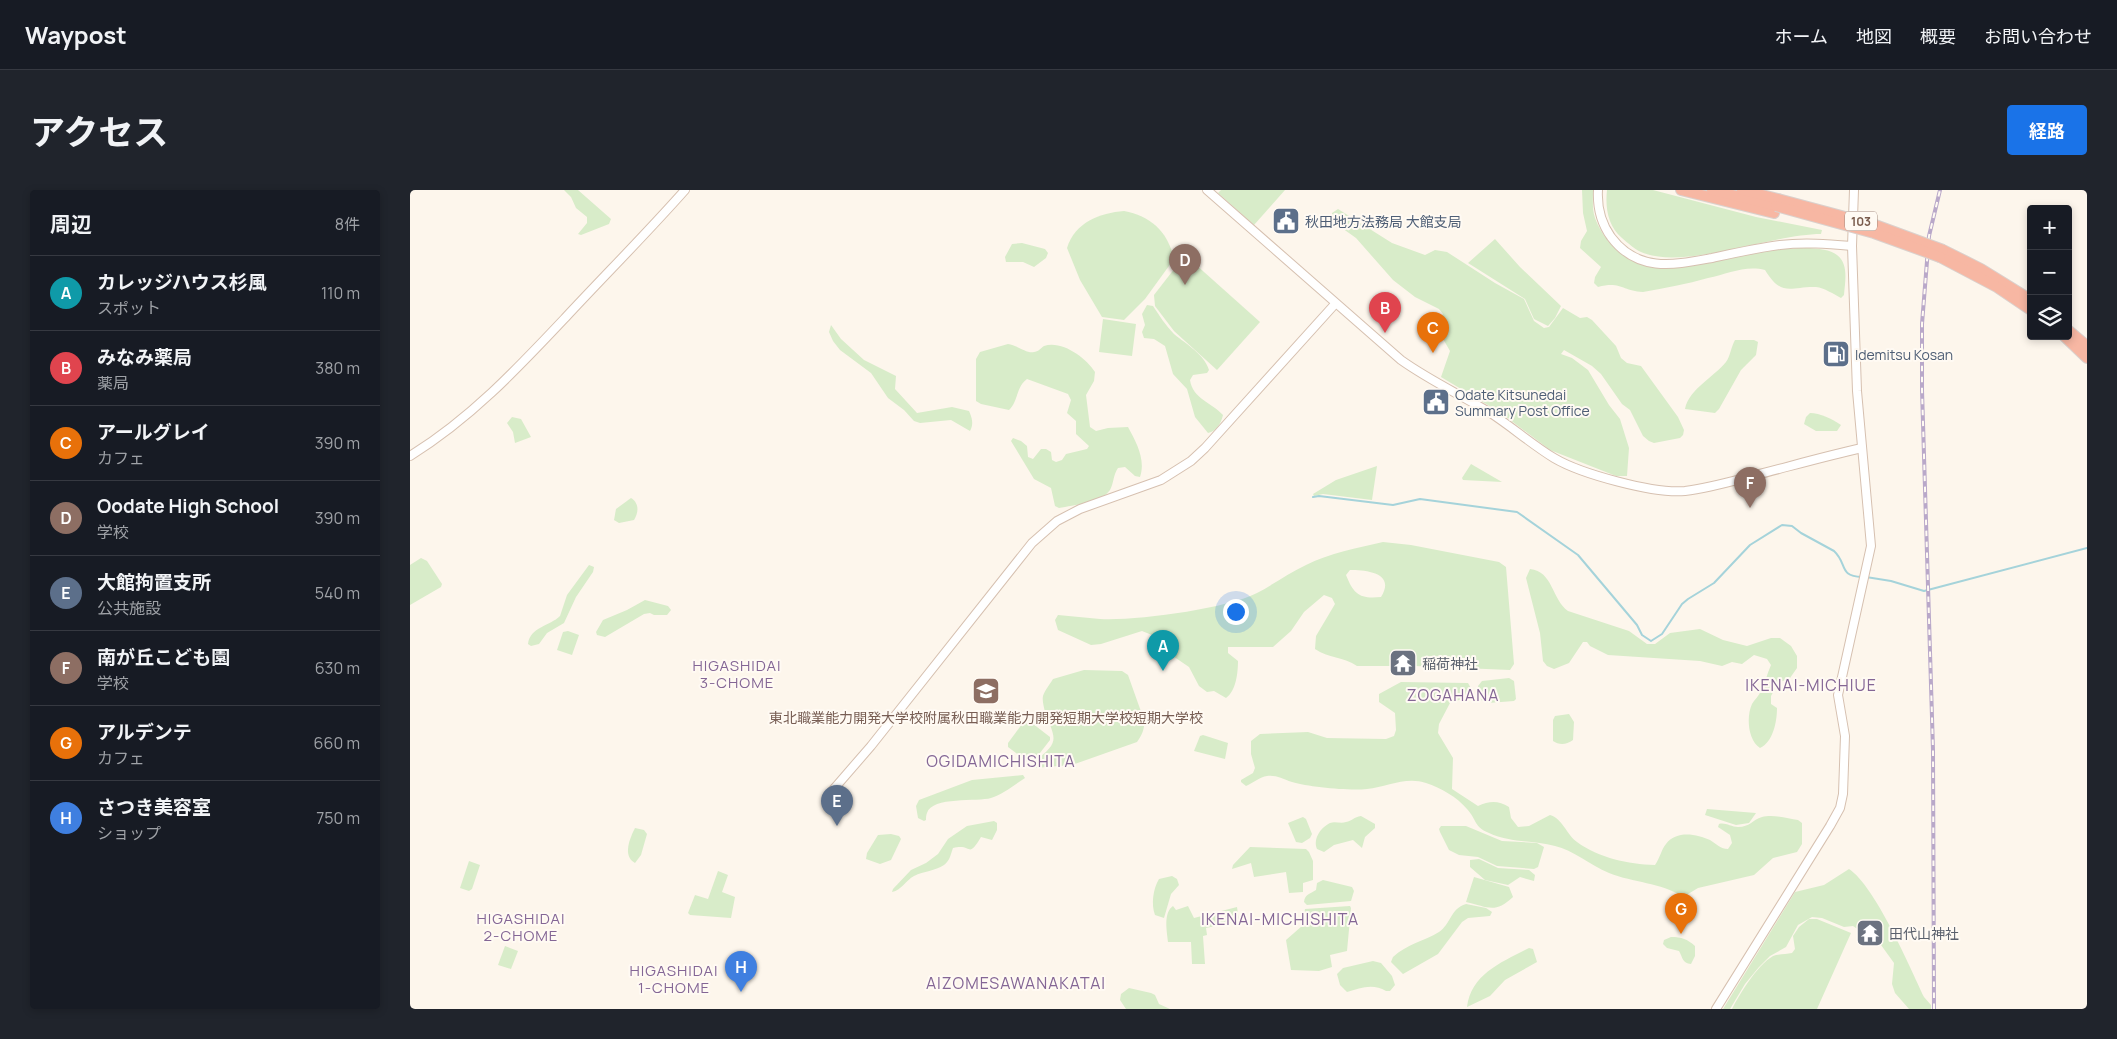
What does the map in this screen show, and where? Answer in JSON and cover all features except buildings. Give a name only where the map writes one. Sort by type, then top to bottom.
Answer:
[{"type":"highway","points":[[1681,190],[1777,203]]},
{"type":"highway","name":"103","points":[[1712,190],[1737,193],[1899,233],[1941,254],[1991,283],[2027,307]]},
{"type":"highway","points":[[1768,190],[1777,203]]},
{"type":"highway","name":"103","points":[[1777,203],[1941,254],[1981,269],[2027,298]]},
{"type":"highway","points":[[2072,333],[2087,346]]},
{"type":"highway","points":[[2068,340],[2087,358]]},
{"type":"street","points":[[410,456],[460,422],[502,385],[640,240],[684,190]]},
{"type":"street","points":[[1206,190],[1379,343],[1426,378],[1464,397],[1495,416],[1556,459],[1567,464],[1612,479],[1659,490],[1684,491],[1731,482],[1862,448]]},
{"type":"street","points":[[1598,190],[1598,206],[1610,235],[1623,250],[1649,263],[1681,264],[1795,244],[1852,246]]},
{"type":"street","points":[[1716,1009],[1840,808],[1843,794],[1845,736],[1838,695],[1871,546],[1857,391],[1852,246],[1854,190]]},
{"type":"street","points":[[832,791],[871,746],[1032,543],[1045,530],[1080,509],[1161,480],[1191,461],[1335,304]]},
{"type":"green space","points":[[564,190],[578,190],[611,219],[609,224],[581,235],[578,234],[587,223],[587,217],[576,208],[571,197]]},
{"type":"green space","points":[[1221,190],[1285,190],[1254,225],[1218,193]]},
{"type":"green space","points":[[1582,190],[1593,190],[1595,218],[1608,241],[1638,262],[1650,266],[1676,268],[1759,252],[1806,248],[1824,250],[1837,255],[1843,263],[1845,268],[1844,295],[1841,298],[1816,287],[1788,289],[1777,284],[1765,270],[1758,269],[1736,271],[1643,292],[1612,285],[1598,287],[1594,283],[1601,267],[1580,248],[1581,241],[1587,231],[1583,213]]},
{"type":"green space","points":[[1607,190],[1653,190],[1756,217],[1822,230],[1821,234],[1778,239],[1703,255],[1659,257],[1638,251],[1613,228],[1608,216]]},
{"type":"green space","points":[[1338,209],[1392,243],[1425,255],[1435,250],[1447,252],[1524,299],[1534,321],[1544,328],[1549,327],[1563,308],[1580,318],[1587,317],[1592,320],[1616,346],[1621,358],[1627,363],[1641,366],[1678,417],[1684,430],[1683,435],[1680,438],[1654,443],[1649,441],[1643,436],[1630,410],[1622,404],[1601,374],[1592,366],[1564,350],[1561,354],[1572,358],[1588,370],[1609,405],[1620,419],[1629,448],[1627,476],[1616,476],[1550,450],[1501,413],[1441,377],[1450,351],[1435,325],[1443,314],[1439,309],[1415,297],[1393,280],[1356,238],[1332,221],[1332,213]]},
{"type":"green space","points":[[1124,211],[1134,213],[1157,227],[1163,233],[1174,259],[1145,299],[1124,320],[1102,317],[1080,280],[1067,248],[1071,239],[1082,225],[1106,214]]},
{"type":"green space","points":[[1495,239],[1520,267],[1561,306],[1555,318],[1548,326],[1534,319],[1525,299],[1468,263]]},
{"type":"green space","points":[[1022,243],[1045,249],[1048,253],[1046,258],[1034,267],[1023,262],[1006,262],[1005,257],[1012,244]]},
{"type":"green space","points":[[1185,255],[1260,322],[1217,370],[1174,331],[1155,306],[1154,295]]},
{"type":"green space","points":[[1147,305],[1153,306],[1171,331],[1199,354],[1207,364],[1209,370],[1207,373],[1193,375],[1190,380],[1195,392],[1223,415],[1218,426],[1211,432],[1208,433],[1195,417],[1187,389],[1173,374],[1165,346],[1154,339],[1144,338],[1142,332],[1145,325],[1142,314]]},
{"type":"green space","points":[[1103,319],[1136,324],[1132,356],[1099,352]]},
{"type":"green space","points":[[831,325],[841,339],[864,360],[896,376],[895,389],[917,413],[952,407],[969,411],[972,421],[970,431],[951,420],[920,423],[914,421],[904,410],[888,398],[871,373],[840,350],[829,332]]},
{"type":"green space","points":[[1735,340],[1754,340],[1758,342],[1756,355],[1741,370],[1719,409],[1715,413],[1685,409],[1691,395],[1726,362]]},
{"type":"green space","points":[[1008,344],[1031,352],[1037,351],[1044,346],[1058,346],[1066,348],[1086,361],[1095,372],[1094,381],[1086,395],[1090,427],[1096,431],[1128,427],[1141,457],[1142,470],[1140,477],[1135,476],[1125,467],[1118,468],[1110,490],[1100,498],[1072,506],[1059,508],[1055,506],[1051,488],[1034,479],[1011,441],[1013,438],[1021,441],[1027,446],[1028,457],[1033,459],[1041,449],[1046,449],[1051,452],[1052,460],[1056,462],[1062,460],[1066,454],[1087,449],[1089,446],[1076,434],[1076,421],[1067,413],[1071,400],[1068,394],[1027,379],[1023,382],[1009,410],[981,404],[976,401],[976,359],[980,352]]},
{"type":"green space","points":[[1810,413],[1826,417],[1841,425],[1837,431],[1816,431],[1804,424],[1806,417]]},
{"type":"green space","points":[[512,417],[521,419],[531,437],[515,443],[513,432],[507,423]]},
{"type":"green space","points":[[1471,464],[1502,482],[1463,480],[1462,478]]},
{"type":"green space","points":[[1377,466],[1372,500],[1323,494],[1314,496],[1313,494],[1336,480]]},
{"type":"green space","points":[[631,498],[636,502],[637,508],[634,520],[619,523],[614,520],[616,509]]},
{"type":"green space","points":[[1383,542],[1411,545],[1499,562],[1506,567],[1514,664],[1510,670],[1415,666],[1357,666],[1325,654],[1315,649],[1316,636],[1335,604],[1332,598],[1324,595],[1304,612],[1291,631],[1273,647],[1228,647],[1228,653],[1238,661],[1238,666],[1234,686],[1226,698],[1214,691],[1207,692],[1199,686],[1189,667],[1164,650],[1152,635],[1142,631],[1101,644],[1091,645],[1058,630],[1055,620],[1058,615],[1116,619],[1157,616],[1203,609],[1243,599],[1257,593],[1294,571],[1324,557]],"holes":[[[1350,570],[1378,574],[1382,578],[1385,583],[1385,589],[1381,597],[1363,596],[1355,591],[1346,575]]]},
{"type":"green space","points":[[421,558],[427,561],[442,584],[441,587],[410,605],[410,565]]},
{"type":"green space","points":[[589,565],[594,567],[593,572],[576,597],[564,623],[547,633],[539,644],[531,646],[528,644],[536,630],[560,616],[567,595]]},
{"type":"green space","points":[[1530,569],[1538,571],[1548,580],[1559,600],[1568,611],[1629,631],[1647,644],[1655,644],[1670,633],[1700,629],[1723,640],[1747,646],[1771,638],[1780,638],[1791,646],[1797,656],[1797,668],[1790,678],[1778,683],[1771,696],[1771,704],[1777,708],[1777,713],[1775,725],[1768,741],[1760,748],[1753,740],[1749,728],[1750,709],[1764,685],[1771,665],[1767,659],[1754,655],[1742,664],[1732,662],[1722,666],[1700,661],[1608,655],[1590,646],[1587,642],[1583,642],[1569,663],[1554,669],[1547,666],[1543,661],[1540,633],[1526,578]]},
{"type":"green space","points":[[645,600],[668,606],[671,610],[667,615],[644,614],[605,637],[597,635],[596,632],[603,620]]},
{"type":"green space","points":[[568,631],[579,635],[572,655],[557,650],[563,632]]},
{"type":"green space","points":[[1084,670],[1122,671],[1128,675],[1144,720],[1142,734],[1137,742],[1072,765],[1034,768],[1034,762],[1052,745],[1053,740],[1052,729],[1043,704],[1045,692],[1053,679]]},
{"type":"green space","points":[[1509,678],[1514,681],[1516,699],[1514,701],[1488,703],[1481,700],[1478,686],[1482,681]]},
{"type":"green space","points":[[1401,682],[1468,683],[1473,692],[1471,696],[1450,703],[1439,724],[1438,733],[1453,758],[1452,789],[1478,806],[1494,802],[1509,807],[1511,818],[1518,827],[1529,826],[1550,815],[1558,820],[1577,842],[1586,848],[1624,862],[1655,865],[1664,846],[1675,837],[1687,834],[1699,836],[1728,849],[1732,843],[1730,835],[1718,827],[1719,824],[1742,827],[1766,816],[1789,818],[1802,823],[1802,844],[1797,852],[1773,858],[1754,875],[1698,888],[1683,897],[1656,885],[1609,873],[1562,848],[1547,844],[1513,840],[1484,831],[1454,797],[1443,790],[1419,781],[1404,781],[1367,789],[1329,788],[1292,782],[1271,776],[1246,786],[1241,782],[1241,780],[1253,773],[1255,768],[1251,754],[1251,741],[1260,734],[1308,732],[1327,738],[1386,739],[1394,736],[1396,730],[1395,713],[1379,702],[1379,694]]},
{"type":"green space","points":[[1569,714],[1574,722],[1573,740],[1565,744],[1553,741],[1553,720],[1555,716]]},
{"type":"green space","points":[[1025,720],[1028,720],[1050,737],[1050,740],[1033,762],[1029,763],[1008,747],[1008,743]]},
{"type":"green space","points":[[1203,735],[1228,743],[1225,759],[1194,751],[1200,736]]},
{"type":"green space","points":[[1023,775],[1025,778],[991,798],[937,804],[931,808],[926,820],[918,818],[916,806],[919,800],[972,780]]},
{"type":"green space","points":[[1707,809],[1756,813],[1749,823],[1736,825],[1705,815]]},
{"type":"green space","points":[[1361,816],[1375,824],[1375,828],[1365,837],[1362,848],[1353,840],[1334,845],[1324,852],[1317,849],[1317,838],[1320,831],[1326,825],[1332,822],[1342,823]]},
{"type":"green space","points":[[1303,817],[1306,819],[1312,834],[1310,838],[1302,843],[1296,842],[1288,823]]},
{"type":"green space","points":[[994,821],[997,823],[997,830],[992,840],[981,837],[974,848],[953,848],[949,859],[944,865],[914,876],[899,889],[892,892],[911,870],[926,863],[938,854],[948,839],[967,826]]},
{"type":"green space","points":[[1441,826],[1466,826],[1502,841],[1537,843],[1544,847],[1538,867],[1534,869],[1497,866],[1478,857],[1459,855],[1449,850],[1439,829]]},
{"type":"green space","points":[[635,828],[644,830],[647,834],[641,855],[635,863],[629,856],[628,847]]},
{"type":"green space","points":[[891,834],[899,836],[901,839],[891,860],[880,864],[866,859],[867,853],[878,835]]},
{"type":"green space","points":[[1250,847],[1306,849],[1313,861],[1313,880],[1303,883],[1303,892],[1289,893],[1286,872],[1254,877],[1251,863],[1232,869],[1233,865]]},
{"type":"green space","points":[[1479,859],[1498,868],[1529,870],[1535,875],[1534,881],[1520,877],[1508,885],[1485,880],[1470,867],[1470,860]]},
{"type":"green space","points":[[469,861],[480,865],[472,889],[469,891],[460,888]]},
{"type":"green space","points":[[1849,869],[1870,892],[1880,909],[1924,997],[1931,1005],[1931,1009],[1909,1009],[1895,993],[1892,984],[1894,963],[1881,945],[1853,926],[1844,927],[1822,918],[1812,917],[1798,925],[1786,947],[1770,956],[1759,967],[1745,984],[1730,1009],[1723,1009],[1795,892],[1824,885]]},
{"type":"green space","points":[[718,871],[728,875],[722,892],[735,897],[731,918],[690,915],[688,913],[695,895],[708,899]]},
{"type":"green space","points":[[1172,876],[1177,879],[1179,885],[1171,894],[1164,918],[1155,915],[1153,906],[1154,892],[1159,879]]},
{"type":"green space","points":[[1474,877],[1509,887],[1513,897],[1501,906],[1491,908],[1466,902]]},
{"type":"green space","points":[[1323,880],[1352,887],[1354,891],[1351,901],[1307,905],[1304,902],[1305,897],[1316,890],[1317,883]]},
{"type":"green space","points":[[1466,904],[1486,908],[1492,912],[1490,916],[1468,918],[1462,922],[1438,954],[1403,974],[1391,962],[1393,957],[1404,949],[1443,929],[1457,909]]},
{"type":"green space","points":[[1173,906],[1176,910],[1188,906],[1194,918],[1237,907],[1239,921],[1206,928],[1207,935],[1203,936],[1205,964],[1192,964],[1191,942],[1168,942],[1167,918]]},
{"type":"green space","points":[[1350,906],[1347,951],[1330,955],[1332,967],[1319,971],[1291,970],[1286,940],[1302,926],[1305,909]]},
{"type":"green space","points":[[1809,919],[1817,919],[1851,933],[1817,1009],[1732,1009],[1745,987],[1764,963],[1776,955],[1792,953],[1795,949],[1793,936],[1799,927]]},
{"type":"green space","points":[[1671,937],[1684,939],[1695,946],[1695,956],[1691,964],[1684,961],[1679,951],[1667,948],[1663,944],[1664,940]]},
{"type":"green space","points":[[505,946],[518,951],[511,969],[498,965]]},
{"type":"green space","points":[[1529,948],[1533,949],[1537,962],[1505,980],[1490,996],[1467,1007],[1475,986],[1489,970]]},
{"type":"green space","points":[[1373,961],[1381,963],[1392,976],[1395,985],[1390,991],[1371,987],[1347,992],[1340,985],[1337,974],[1343,968]]},
{"type":"green space","points":[[1129,988],[1155,995],[1159,1004],[1170,1009],[1126,1009],[1120,1000],[1121,994]]},
{"type":"waterway","points":[[1313,497],[1319,496],[1393,505],[1420,499],[1517,512],[1578,555],[1637,625],[1642,635],[1651,641],[1662,634],[1682,604],[1714,583],[1750,545],[1782,525],[1792,526],[1834,551],[1846,572],[1862,577]]},
{"type":"waterway","points":[[1866,577],[1891,581],[1924,591],[2087,548]]},
{"type":"railway","points":[[1934,1009],[1933,750],[1922,390],[1922,324],[1929,236],[1940,190]]},
{"type":"place","name":"秋田地方法務局 大館支局","points":[[1286,221]]},
{"type":"place","name":"Oodate High School","points":[[1185,285]]},
{"type":"place","name":"みなみ薬局","points":[[1385,333]]},
{"type":"place","name":"アールグレイ","points":[[1433,353]]},
{"type":"place","name":"Idemitsu Kosan","points":[[1836,354]]},
{"type":"place","name":"Odate Kitsunedai Summary Post Office","points":[[1436,402]]},
{"type":"place","name":"南が丘こども園","points":[[1750,508]]},
{"type":"place","name":"稲荷神社","points":[[1403,663]]},
{"type":"place","name":"カレッジハウス杉風","points":[[1163,671]]},
{"type":"place","name":"東北職業能力開発大学校附属秋田職業能力開発短期大学校短期大学校","points":[[986,691]]},
{"type":"place","name":"大館拘置支所","points":[[837,826]]},
{"type":"place","name":"田代山神社","points":[[1870,933]]},
{"type":"place","name":"アルデンテ","points":[[1681,934]]},
{"type":"place","name":"さつき美容室","points":[[741,992]]},
{"type":"district","name":"HIGASHIDAI 3-CHOME","points":[[737,674]]},
{"type":"district","name":"IKENAI-MICHIUE","points":[[1811,685]]},
{"type":"district","name":"ZOGAHANA","points":[[1453,695]]},
{"type":"district","name":"OGIDAMICHISHITA","points":[[1001,761]]},
{"type":"district","name":"IKENAI-MICHISHITA","points":[[1280,919]]},
{"type":"district","name":"HIGASHIDAI 2-CHOME","points":[[521,926]]},
{"type":"district","name":"HIGASHIDAI 1-CHOME","points":[[674,978]]},
{"type":"district","name":"AIZOMESAWANAKATAI","points":[[1016,983]]}]
